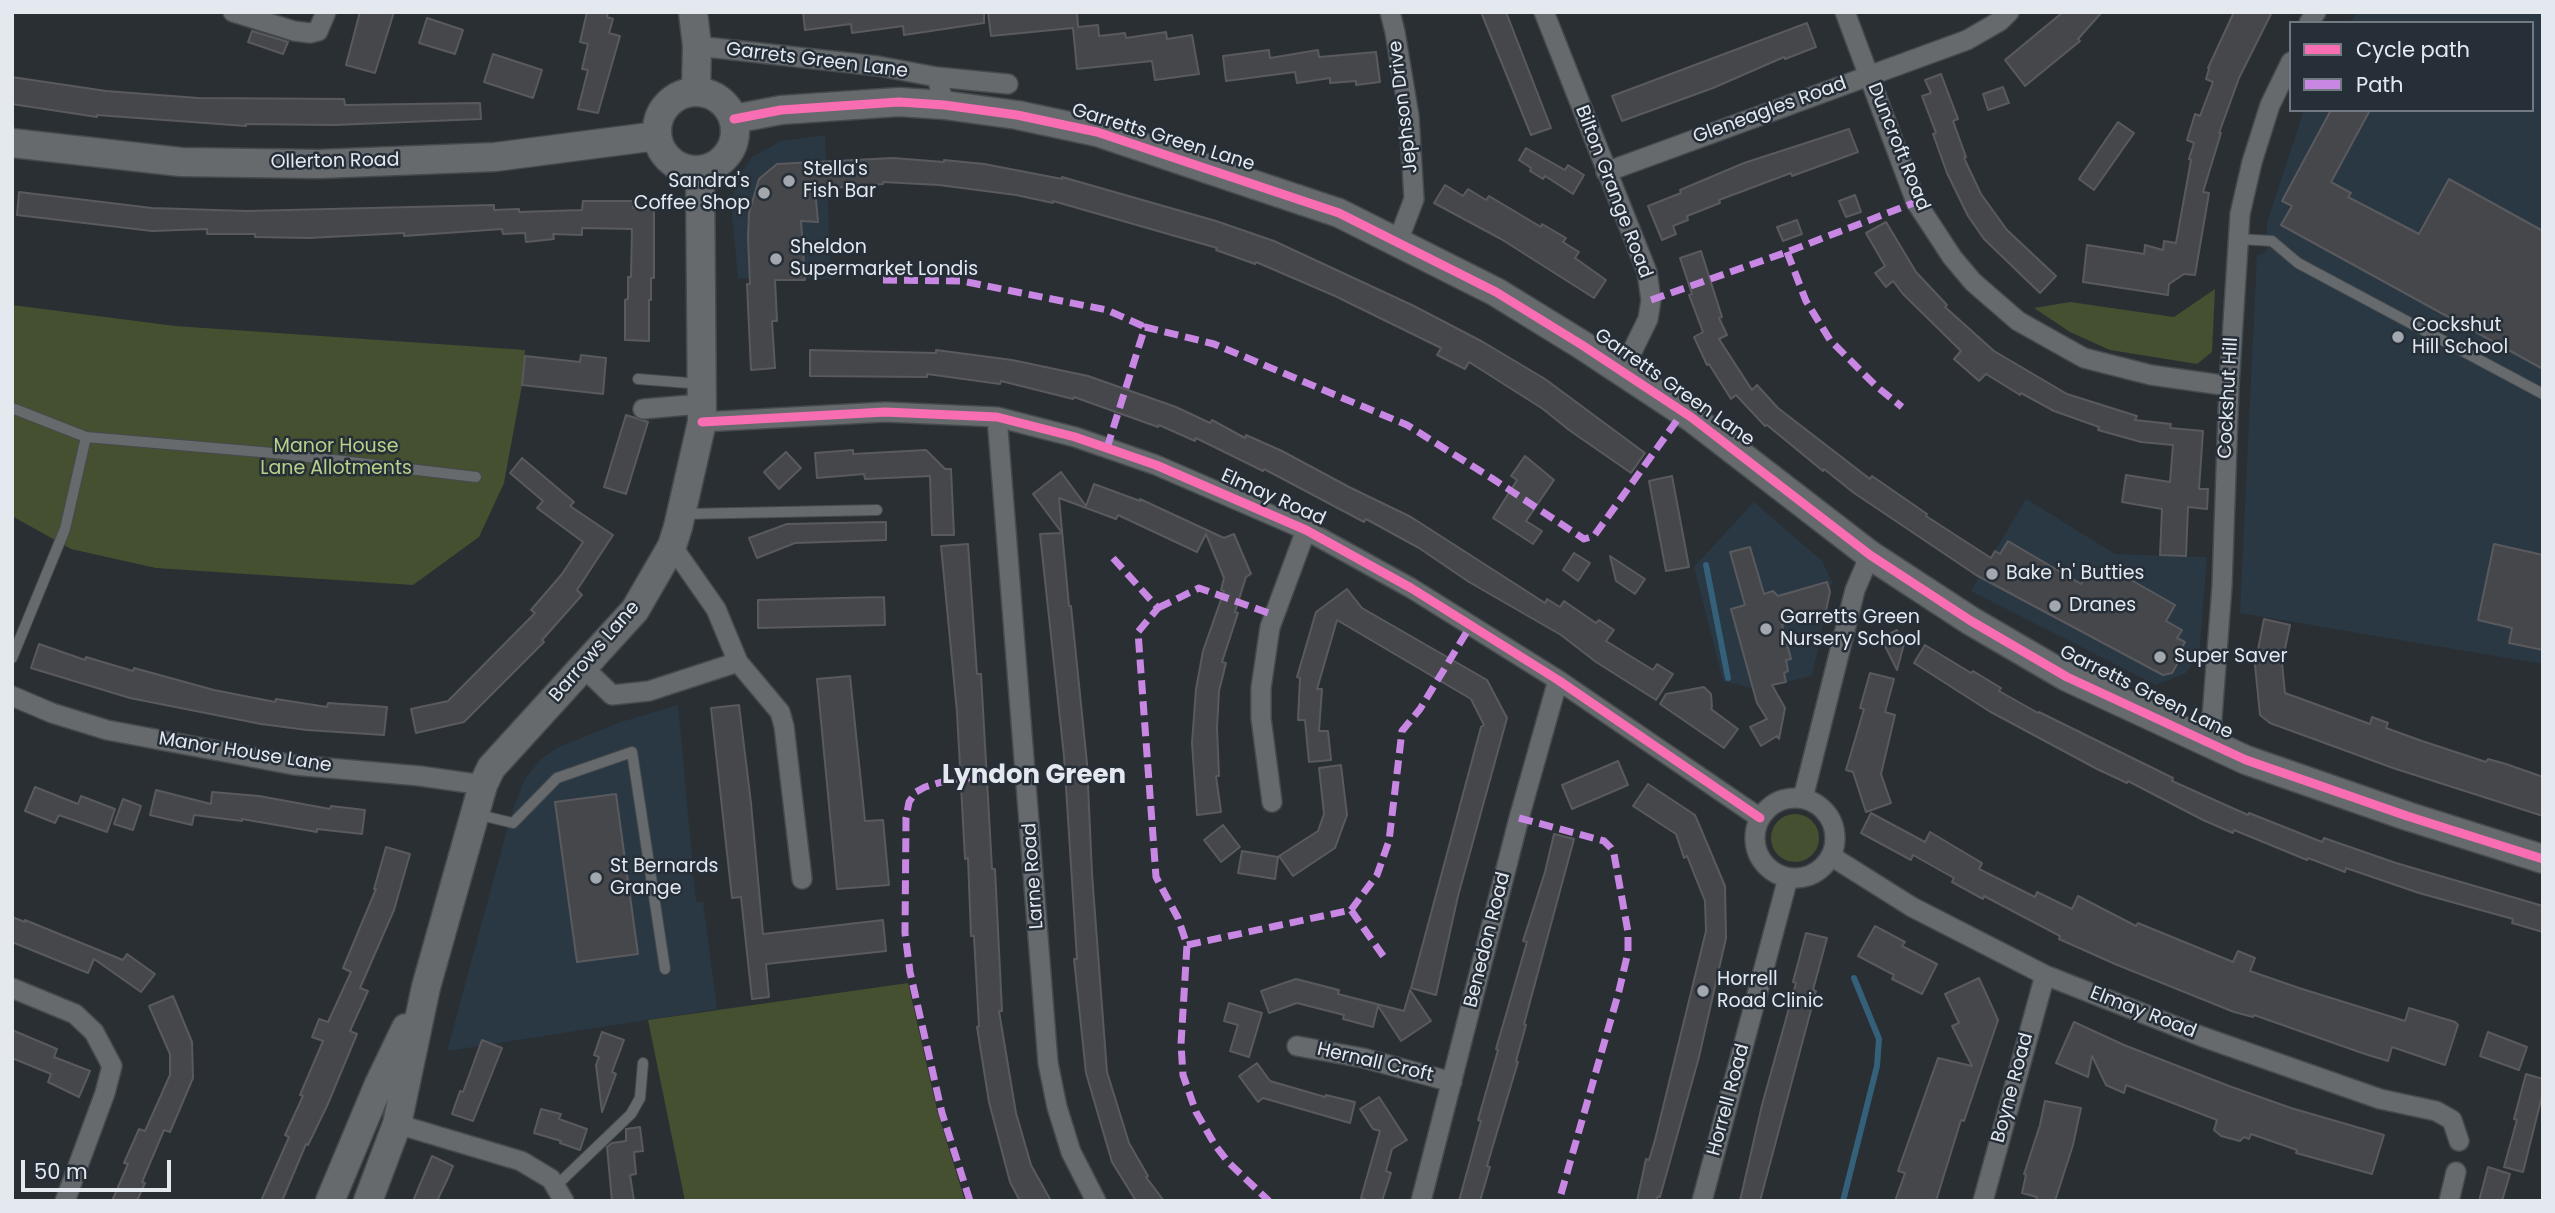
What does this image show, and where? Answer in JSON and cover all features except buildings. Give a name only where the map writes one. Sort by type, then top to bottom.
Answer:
[{"type":"street","points":[[233,12],[294,31],[310,33],[318,31],[326,12]]},
{"type":"street","points":[[693,12],[696,92]]},
{"type":"street","name":"Jephson Drive","points":[[1390,12],[1409,116],[1414,199],[1398,241]]},
{"type":"street","name":"Bilton Grange Road","points":[[1544,12],[1647,271],[1651,300],[1648,319],[1622,372]]},
{"type":"street","name":"Duncroft Road","points":[[1845,12],[1916,202],[1973,282],[2007,312],[2057,345],[2084,358],[2151,375],[2229,386]]},
{"type":"street","name":"Gleneagles Road","points":[[1606,172],[1967,40],[2000,21],[2009,12]]},
{"type":"street","name":"Garrets Green Lane","points":[[696,46],[878,66],[937,77],[1008,84]]},
{"type":"street","name":"Cockshut Hill","points":[[2210,744],[2222,586],[2229,386],[2241,214],[2252,162],[2270,105],[2289,66]]},
{"type":"street","points":[[937,77],[944,105]]},
{"type":"street","points":[[696,92],[717,98],[734,119],[735,136],[730,152],[715,166],[701,170],[684,169],[671,162],[662,151],[657,136],[657,126],[663,110],[672,100],[696,92]]},
{"type":"street","name":"Garretts Green Lane","points":[[734,119],[781,110],[899,102],[1017,115],[1097,132],[1339,214],[1496,292],[1622,372],[1691,418],[1870,555],[1971,621],[2067,677],[2246,760],[2407,816],[2543,859]]},
{"type":"street","name":"Ollerton Road","points":[[12,143],[181,162],[319,164],[495,157],[657,136]]},
{"type":"street","name":"Barrows Lane","points":[[368,1201],[397,1124],[426,987],[483,785],[491,768],[635,610],[672,546],[702,403],[701,170]]},
{"type":"street","name":"Elmay Road","points":[[643,409],[702,403],[997,418],[1075,438],[1156,465],[1306,530],[1411,588],[1558,680],[1760,818]]},
{"type":"street","name":"Larne Road","points":[[997,418],[1048,1063],[1057,1107],[1071,1152],[1096,1201]]},
{"type":"street","points":[[1272,802],[1261,718],[1261,688],[1270,627],[1306,530]]},
{"type":"street","points":[[672,546],[716,610],[738,662],[780,712],[784,726],[802,879]]},
{"type":"street","points":[[1803,798],[1855,590],[1870,555]]},
{"type":"street","points":[[583,667],[612,695],[649,691],[738,662]]},
{"type":"street","name":"Benedon Road","points":[[1421,1201],[1519,818],[1558,680]]},
{"type":"street","name":"Manor House Lane","points":[[12,696],[52,713],[107,730],[294,765],[420,776],[483,785]]},
{"type":"street","points":[[1803,798],[1817,804],[1828,814],[1834,827],[1835,842],[1831,856],[1813,874],[1801,878],[1788,878],[1776,873],[1766,866],[1758,855],[1755,830],[1760,818],[1774,803],[1783,799],[1803,798]]},
{"type":"street","name":"Elmay Road","points":[[1831,856],[1912,908],[2045,975],[2203,1037],[2380,1099],[2436,1111],[2452,1120],[2459,1141]]},
{"type":"street","name":"Horrell Road","points":[[1702,1201],[1788,878]]},
{"type":"street","name":"Boyne Road","points":[[1983,1201],[2045,975]]},
{"type":"street","name":"Barrows Lane","points":[[330,1201],[379,1084],[426,987]]},
{"type":"street","points":[[12,988],[75,1014],[94,1032],[112,1066],[106,1093],[65,1201]]},
{"type":"street","name":"Hernall Croft","points":[[1297,1046],[1363,1058],[1452,1082]]},
{"type":"street","points":[[397,1124],[521,1161],[539,1170],[560,1193]]},
{"type":"street","points":[[2449,1201],[2456,1172]]},
{"type":"lane","points":[[2239,239],[2272,241],[2298,264],[2543,394]]},
{"type":"lane","points":[[638,379],[702,403]]},
{"type":"lane","points":[[12,408],[86,437],[284,454],[476,477]]},
{"type":"lane","points":[[12,657],[65,529],[86,437]]},
{"type":"lane","points":[[680,514],[877,510]]},
{"type":"lane","points":[[475,814],[513,823],[557,778],[632,752],[664,969]]},
{"type":"lane","points":[[560,1193],[631,1114],[640,1098],[643,1063]]},
{"type":"shaded area","name":"Cockshut Hill School","points":[[2357,12],[2543,12],[2543,664],[2240,613],[2257,255],[2267,252],[2267,223],[2303,112],[2534,112],[2534,21],[2350,21]]},
{"type":"shaded area","points":[[825,135],[831,279],[738,278],[731,202],[740,175],[752,157],[781,141]]},
{"type":"shaded area","points":[[2026,499],[2115,554],[2207,557],[2199,656],[2186,673],[2156,685],[1971,591]]},
{"type":"shaded area","name":"Garretts Green Nursery School","points":[[1754,502],[1822,561],[1832,582],[1812,676],[1756,689],[1723,681],[1694,567]]},
{"type":"shaded area","points":[[678,705],[696,902],[703,902],[717,1009],[447,1051],[512,812],[525,779],[541,759],[557,748],[621,722]]},
{"type":"green space","points":[[2215,289],[2212,352],[2197,364],[2110,350],[2070,332],[2034,308],[2070,302],[2174,317]]},
{"type":"green space","name":"Manor House Lane Allotments","points":[[12,305],[175,326],[525,350],[522,385],[504,483],[479,537],[413,585],[156,568],[71,549],[12,516]]},
{"type":"green space","points":[[1795,814],[1812,821],[1819,838],[1812,855],[1795,862],[1778,855],[1771,838],[1778,821]]},
{"type":"green space","points":[[908,983],[937,1110],[965,1201],[685,1201],[648,1020]]},
{"type":"waterway","points":[[1706,565],[1728,678]]},
{"type":"waterway","points":[[1843,1201],[1877,1066],[1879,1039],[1854,978]]},
{"type":"marked path","points":[[1651,300],[1787,252],[1916,202]]},
{"type":"marked path","points":[[1787,252],[1806,301],[1830,340],[1876,386],[1902,407]]},
{"type":"marked path","points":[[883,280],[962,281],[1107,310],[1145,327]]},
{"type":"marked path","points":[[1107,448],[1145,327],[1214,344],[1407,425],[1584,539],[1594,536],[1683,412]]},
{"type":"marked path","points":[[1113,558],[1158,608],[1138,632],[1156,877],[1178,918],[1187,945],[1181,1044],[1183,1075],[1196,1112],[1215,1145],[1228,1162],[1269,1201]]},
{"type":"marked path","points":[[1158,608],[1199,588],[1274,615]]},
{"type":"marked path","points":[[1351,910],[1377,875],[1389,841],[1402,731],[1420,709],[1471,625]]},
{"type":"marked path","points":[[970,1201],[942,1113],[910,972],[905,933],[906,818],[909,802],[916,792],[925,787],[948,780],[1026,772]]},
{"type":"marked path","points":[[1519,818],[1604,841],[1611,848],[1628,932],[1628,952],[1619,991],[1559,1201]]},
{"type":"marked path","points":[[1187,945],[1351,910],[1386,960]]},
{"type":"cycle path","points":[[734,119],[781,110],[899,102],[1017,115],[1097,132],[1339,213],[1496,292],[1582,345],[1691,417],[1870,555],[1971,621],[2067,677],[2246,760],[2407,816],[2543,859]]},
{"type":"cycle path","points":[[702,422],[885,412],[997,417],[1075,437],[1156,465],[1306,530],[1411,588],[1558,680],[1760,818]]},
{"type":"place","name":"Stella's Fish Bar","points":[[789,181]]},
{"type":"place","name":"Sandra's Coffee Shop","points":[[764,193]]},
{"type":"place","name":"Sheldon Supermarket Londis","points":[[776,259]]},
{"type":"place","name":"Cockshut Hill School","points":[[2398,337]]},
{"type":"place","name":"Bake 'n' Butties","points":[[1992,574]]},
{"type":"place","name":"Dranes","points":[[2055,606]]},
{"type":"place","name":"Garretts Green Nursery School","points":[[1766,629]]},
{"type":"place","name":"Super Saver","points":[[2160,657]]},
{"type":"place","name":"St Bernards Grange","points":[[596,878]]},
{"type":"place","name":"Horrell Road Clinic","points":[[1703,991]]},
{"type":"district","name":"Lyndon Green","points":[[1034,776]]}]
